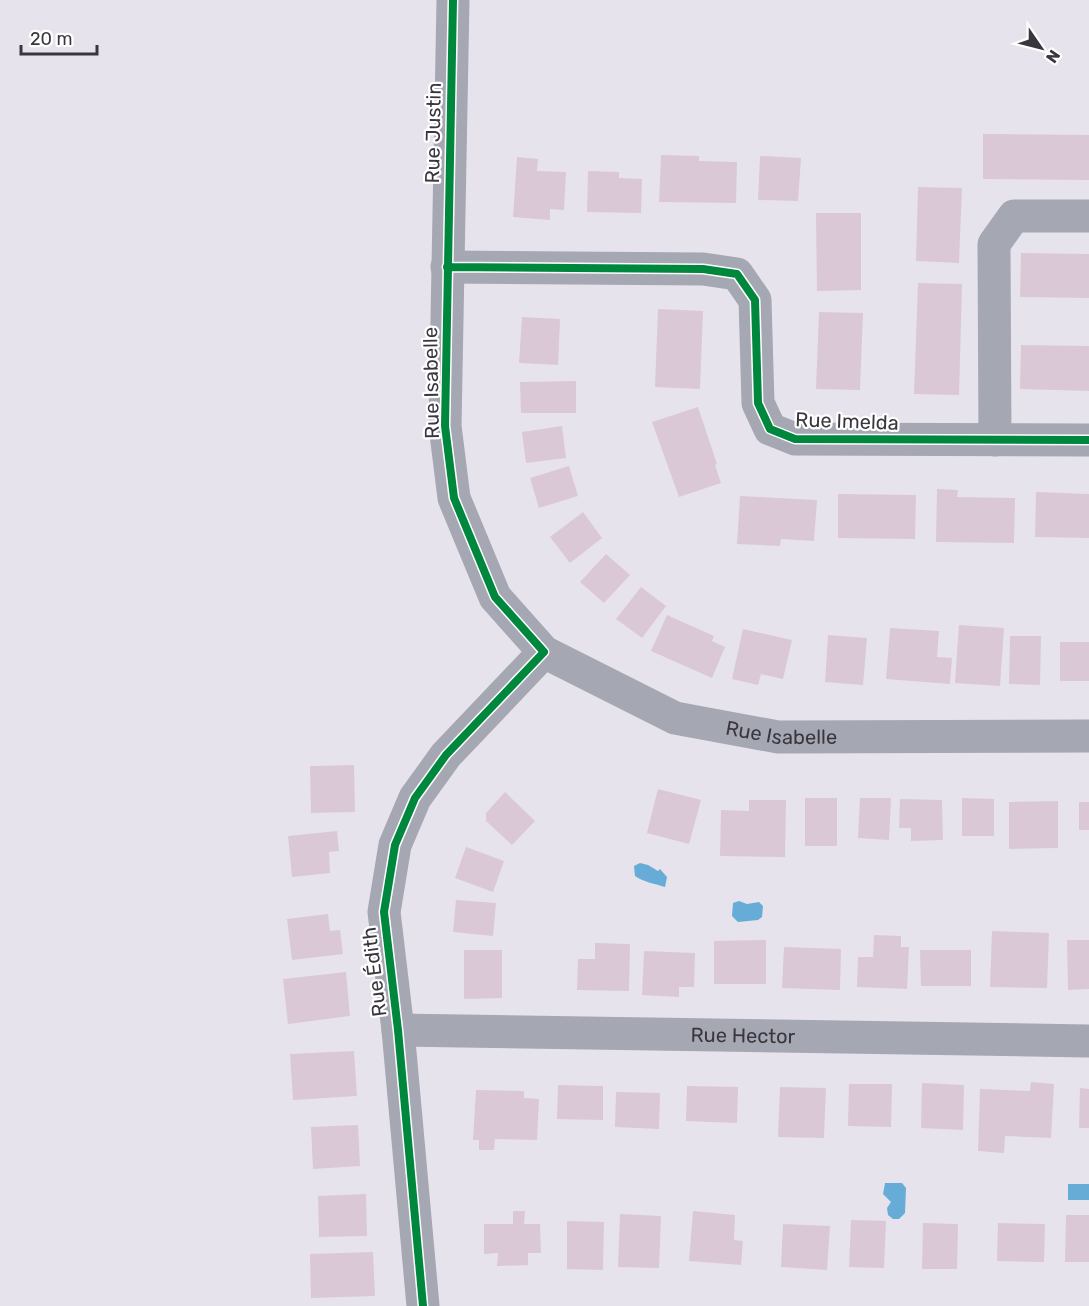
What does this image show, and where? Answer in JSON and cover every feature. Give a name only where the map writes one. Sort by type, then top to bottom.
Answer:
[{"type":"street","name":"Rue Justin","points":[[447,267],[453,0]]},
{"type":"street","points":[[994,440],[994,244],[1014,216],[1089,216]]},
{"type":"street","name":"Rue Imelda","points":[[447,267],[703,269],[737,274],[755,300],[758,402],[770,429],[795,439],[1089,441]]},
{"type":"street","name":"Rue Isabelle","points":[[447,267],[445,426],[454,498],[495,597],[544,652],[675,718],[778,737],[1089,736]]},
{"type":"street","name":"Rue Édith","points":[[423,1306],[398,1030],[384,912],[395,845],[415,798],[446,755],[544,652]]},
{"type":"street","name":"Rue Hector","points":[[398,1030],[1089,1041]]},
{"type":"water","points":[[640,863],[658,871],[660,869],[667,877],[665,887],[635,876],[634,866]]},
{"type":"water","points":[[739,901],[747,904],[759,902],[763,906],[762,917],[758,920],[738,922],[732,916],[733,903]]},
{"type":"water","points":[[885,1183],[902,1183],[906,1188],[905,1213],[899,1219],[893,1219],[888,1215],[887,1208],[891,1202],[883,1194]]},
{"type":"water","points":[[1068,1184],[1089,1184],[1089,1200],[1068,1200]]},
{"type":"building","points":[[983,134],[1089,135],[1089,180],[983,179]]},
{"type":"building","points":[[661,155],[699,156],[699,161],[737,162],[736,203],[659,202]]},
{"type":"building","points":[[760,156],[801,158],[798,201],[758,200]]},
{"type":"building","points":[[517,157],[538,159],[537,171],[566,172],[564,210],[550,209],[550,220],[513,217]]},
{"type":"building","points":[[588,171],[619,172],[619,178],[642,179],[641,213],[587,212]]},
{"type":"building","points":[[918,187],[962,188],[959,263],[916,261]]},
{"type":"building","points":[[816,213],[861,213],[861,290],[817,291]]},
{"type":"building","points":[[1021,253],[1089,254],[1089,298],[1020,297]]},
{"type":"building","points":[[918,283],[962,284],[959,395],[914,394]]},
{"type":"building","points":[[658,309],[703,311],[700,389],[655,387]]},
{"type":"building","points":[[819,312],[863,313],[860,390],[816,389]]},
{"type":"building","points":[[522,317],[560,319],[558,365],[519,363]]},
{"type":"building","points":[[1021,345],[1089,346],[1089,391],[1020,389]]},
{"type":"building","points":[[576,381],[576,413],[521,413],[520,382]]},
{"type":"building","points":[[698,407],[721,483],[679,497],[652,422]]},
{"type":"building","points":[[562,426],[566,458],[526,463],[522,432]]},
{"type":"building","points":[[569,466],[578,496],[539,508],[530,478]]},
{"type":"building","points":[[937,489],[958,490],[957,497],[1015,498],[1014,543],[936,542]]},
{"type":"building","points":[[1036,492],[1089,494],[1089,538],[1035,537]]},
{"type":"building","points":[[838,494],[916,495],[915,539],[838,538]]},
{"type":"building","points":[[740,496],[817,500],[814,541],[781,539],[780,546],[737,544]]},
{"type":"building","points":[[583,512],[602,538],[570,563],[550,537]]},
{"type":"building","points":[[606,554],[630,575],[604,603],[580,582]]},
{"type":"building","points":[[641,587],[666,606],[642,638],[616,619]]},
{"type":"building","points":[[667,615],[714,636],[712,641],[725,647],[712,678],[651,651]]},
{"type":"building","points":[[959,625],[1004,628],[1000,686],[955,683]]},
{"type":"building","points":[[890,628],[939,631],[937,657],[952,658],[950,684],[886,679]]},
{"type":"building","points":[[743,629],[792,640],[783,679],[761,674],[758,685],[732,679]]},
{"type":"building","points":[[828,635],[867,638],[863,685],[825,682]]},
{"type":"building","points":[[1010,636],[1041,636],[1040,685],[1009,684]]},
{"type":"building","points":[[1060,642],[1089,642],[1089,681],[1060,681]]},
{"type":"building","points":[[354,765],[355,812],[311,813],[310,766]]},
{"type":"building","points":[[658,789],[701,800],[689,844],[647,833]]},
{"type":"building","points":[[505,792],[535,821],[512,845],[486,821],[486,813]]},
{"type":"building","points":[[805,798],[837,798],[837,846],[805,846]]},
{"type":"building","points":[[860,798],[891,798],[889,840],[858,838]]},
{"type":"building","points":[[962,798],[994,799],[994,836],[962,836]]},
{"type":"building","points":[[900,799],[942,800],[943,840],[911,841],[911,828],[899,828]]},
{"type":"building","points":[[749,800],[786,800],[785,857],[720,856],[721,810],[749,811]]},
{"type":"building","points":[[1058,801],[1058,848],[1009,849],[1009,802]]},
{"type":"building","points":[[1079,802],[1089,802],[1089,830],[1079,830]]},
{"type":"building","points":[[337,831],[339,851],[329,852],[330,873],[292,877],[288,836]]},
{"type":"building","points":[[466,847],[504,861],[493,892],[455,878]]},
{"type":"building","points":[[456,900],[496,903],[493,936],[453,932]]},
{"type":"building","points":[[328,914],[330,931],[340,930],[343,954],[292,960],[287,919]]},
{"type":"building","points":[[992,931],[1049,933],[1047,988],[990,987]]},
{"type":"building","points":[[874,935],[901,936],[901,947],[909,947],[907,989],[857,987],[858,957],[873,957]]},
{"type":"building","points":[[766,940],[766,984],[714,984],[714,941]]},
{"type":"building","points":[[1067,940],[1089,940],[1089,989],[1068,990]]},
{"type":"building","points":[[595,943],[630,944],[629,991],[577,990],[578,959],[595,959]]},
{"type":"building","points":[[784,947],[841,949],[840,990],[782,988]]},
{"type":"building","points":[[464,950],[502,950],[502,998],[464,999]]},
{"type":"building","points":[[920,950],[971,950],[971,986],[921,986]]},
{"type":"building","points":[[644,951],[695,953],[694,987],[679,987],[679,997],[642,995]]},
{"type":"building","points":[[346,972],[350,1016],[288,1024],[283,979]]},
{"type":"building","points":[[354,1051],[357,1096],[293,1100],[290,1054]]},
{"type":"building","points":[[1031,1082],[1054,1084],[1051,1138],[1005,1136],[1004,1153],[978,1151],[980,1089],[1030,1091]]},
{"type":"building","points":[[922,1083],[964,1085],[963,1130],[921,1128]]},
{"type":"building","points":[[849,1084],[892,1084],[891,1127],[848,1126]]},
{"type":"building","points":[[558,1085],[603,1086],[603,1120],[557,1119]]},
{"type":"building","points":[[687,1086],[738,1087],[737,1123],[686,1121]]},
{"type":"building","points":[[780,1087],[826,1088],[824,1138],[778,1137]]},
{"type":"building","points":[[1080,1088],[1089,1089],[1089,1128],[1079,1128]]},
{"type":"building","points":[[476,1090],[524,1091],[524,1098],[539,1099],[537,1140],[495,1139],[494,1150],[479,1150],[479,1140],[473,1140]]},
{"type":"building","points":[[616,1092],[660,1093],[659,1129],[615,1127]]},
{"type":"building","points":[[358,1125],[360,1166],[313,1169],[311,1127]]},
{"type":"building","points":[[366,1194],[367,1236],[319,1237],[318,1196]]},
{"type":"building","points":[[513,1211],[525,1211],[524,1224],[540,1224],[541,1253],[528,1253],[528,1265],[497,1266],[498,1253],[484,1254],[484,1224],[513,1224]]},
{"type":"building","points":[[693,1211],[735,1215],[734,1240],[743,1241],[741,1265],[689,1261]]},
{"type":"building","points":[[620,1214],[661,1216],[659,1268],[618,1267]]},
{"type":"building","points":[[1066,1215],[1089,1215],[1089,1262],[1065,1262]]},
{"type":"building","points":[[851,1220],[886,1221],[884,1268],[849,1267]]},
{"type":"building","points":[[567,1221],[604,1222],[603,1270],[567,1269]]},
{"type":"building","points":[[923,1223],[958,1224],[957,1269],[922,1269]]},
{"type":"building","points":[[998,1223],[1045,1224],[1044,1262],[997,1261]]},
{"type":"building","points":[[783,1224],[830,1226],[827,1270],[781,1267]]},
{"type":"building","points":[[373,1252],[375,1296],[311,1298],[310,1254]]},
{"type":"cycle path","points":[[423,1306],[398,1030],[384,912],[395,845],[415,798],[446,755],[544,652],[495,597],[454,498],[445,426],[453,0]]},
{"type":"cycle path","points":[[447,267],[703,269],[737,274],[755,300],[758,403],[770,429],[795,439],[1089,440]]}]
